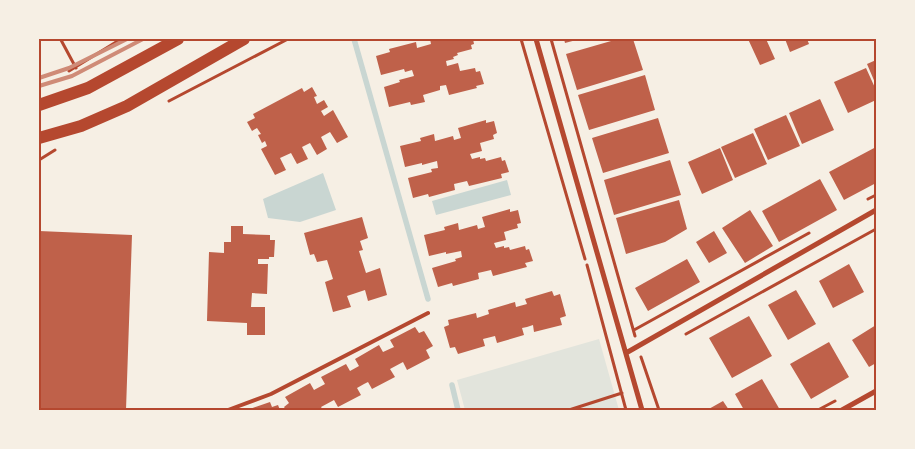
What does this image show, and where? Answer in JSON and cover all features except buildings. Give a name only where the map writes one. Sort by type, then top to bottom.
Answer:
[{"type":"main road","points":[[39,105],[88,88],[178,39]]},
{"type":"main road","points":[[39,138],[81,126],[127,106],[244,39]]},
{"type":"street","points":[[536,39],[642,410]]},
{"type":"street","points":[[626,353],[876,210]]},
{"type":"street","points":[[842,410],[876,391]]},
{"type":"lane","points":[[228,410],[271,394],[428,312]]},
{"type":"path","points":[[69,71],[121,39]]},
{"type":"path","points":[[521,39],[626,410]]},
{"type":"path","points":[[551,39],[634,330],[637,347],[659,410]]},
{"type":"path","points":[[61,40],[76,68]]},
{"type":"path","points":[[861,203],[876,195]]},
{"type":"path","points":[[683,335],[876,229]]},
{"type":"path","points":[[634,330],[815,230]]},
{"type":"path","points":[[642,358],[650,354]]},
{"type":"path","points":[[569,410],[622,393]]},
{"type":"shaded area","points":[[323,173],[336,210],[300,222],[268,218],[263,199]]},
{"type":"shaded area","points":[[507,180],[511,195],[436,215],[432,201]]},
{"type":"shaded area","points":[[599,339],[619,410],[465,410],[457,380]]},
{"type":"waterway","points":[[354,39],[428,299]]},
{"type":"waterway","points":[[452,385],[458,410]]},
{"type":"railway","points":[[39,78],[69,68],[127,39]]},
{"type":"railway","points":[[39,86],[72,76],[143,39]]}]
